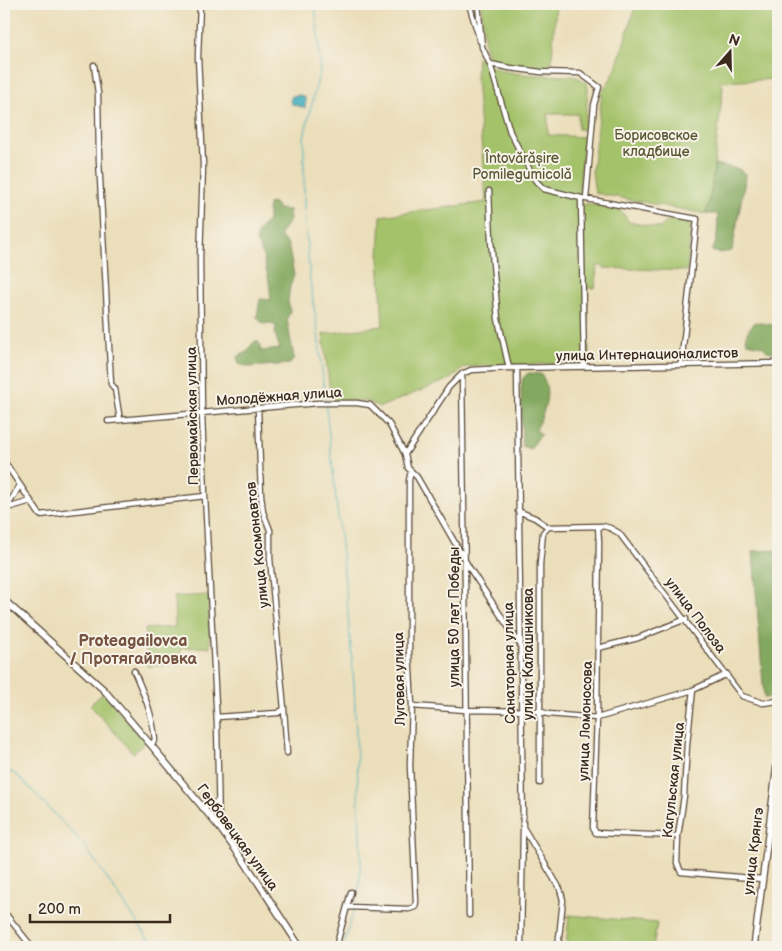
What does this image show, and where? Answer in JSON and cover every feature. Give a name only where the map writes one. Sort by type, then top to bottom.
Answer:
[{"type":"street","name":"Первомайская улица","points":[[200,4],[198,58],[203,165],[200,259],[202,413],[217,717],[219,827]]},
{"type":"street","points":[[469,4],[482,48],[490,64],[510,132],[540,186],[549,191],[583,199],[697,219],[681,365]]},
{"type":"street","points":[[478,4],[482,48]]},
{"type":"street","points":[[490,64],[533,71],[580,73],[599,87],[594,105],[583,199],[584,367]]},
{"type":"street","points":[[94,65],[98,93],[99,169],[111,384],[115,389],[120,420]]},
{"type":"street","points":[[489,191],[491,241],[498,319],[509,368]]},
{"type":"street","name":"улица Интернационалистов","points":[[517,368],[778,363]]},
{"type":"street","points":[[517,368],[471,370],[462,374],[449,387],[405,454],[408,468],[417,477],[466,562],[520,644]]},
{"type":"street","name":"Санаторная улица","points":[[517,368],[523,828],[560,889],[563,900],[558,947]]},
{"type":"street","name":"улица 50 лет Победы","points":[[462,374],[466,562],[469,915]]},
{"type":"street","name":"Молодёжная улица","points":[[108,421],[318,403],[357,403],[370,405],[378,411],[389,424],[405,454]]},
{"type":"street","name":"улица Космонавтов","points":[[258,408],[261,495],[263,512],[270,530],[270,558],[284,709],[286,754]]},
{"type":"street","points":[[4,461],[40,515],[205,496]]},
{"type":"street","name":"Луговая улица","points":[[352,907],[409,909],[415,907],[416,902],[410,765],[412,706],[409,480],[412,472]]},
{"type":"street","points":[[5,509],[20,485]]},
{"type":"street","points":[[5,509],[31,501]]},
{"type":"street","points":[[518,511],[536,518],[548,527],[600,526]]},
{"type":"street","name":"улица Полоза","points":[[600,526],[610,528],[619,533],[686,619],[742,696],[763,703],[778,701]]},
{"type":"street","name":"улица Ломоносова","points":[[600,526],[597,718],[592,828],[596,833],[678,836]]},
{"type":"street","name":"улица Калашникова","points":[[540,783],[540,564],[543,533],[548,527]]},
{"type":"street","name":"Гербовецкая улица","points":[[4,600],[104,690],[152,745],[219,827],[246,864],[300,947]]},
{"type":"street","points":[[598,648],[638,638],[686,619]]},
{"type":"street","points":[[134,671],[154,722],[155,740],[152,745]]},
{"type":"street","points":[[412,706],[466,710],[539,711],[548,714],[597,718],[693,690],[727,674]]},
{"type":"street","name":"Кагульская улица","points":[[693,690],[677,863],[681,872],[762,879]]},
{"type":"street","points":[[217,717],[278,713],[284,709]]},
{"type":"street","name":"улица Крянгэ","points":[[754,947],[778,757]]},
{"type":"street","points":[[204,808],[218,801]]},
{"type":"street","points":[[769,824],[778,825]]},
{"type":"street","points":[[521,944],[523,828]]},
{"type":"street","points":[[336,947],[352,907],[351,892]]},
{"type":"street","points":[[4,912],[32,947]]},
{"type":"green space","points":[[481,4],[556,4],[551,71],[496,65],[488,57],[485,47]]},
{"type":"green space","name":"Борисовское кладбище","points":[[636,4],[778,4],[778,79],[721,82],[723,87],[711,193],[706,214],[595,193],[592,172],[602,93],[615,71]]},
{"type":"green space","name":"Întovărășire Pomilegumicolă","points":[[484,57],[486,64],[505,71],[572,76],[587,83],[585,130],[578,129],[578,114],[548,114],[548,135],[584,137],[578,204],[620,209],[629,222],[660,228],[671,220],[677,219],[686,222],[691,230],[687,271],[604,268],[604,266],[597,266],[595,288],[587,288],[589,362],[465,367],[450,379],[380,407],[366,401],[331,400],[323,334],[383,326],[379,258],[381,216],[486,202],[476,78],[477,58]]},
{"type":"green space","points":[[714,164],[739,169],[746,175],[732,251],[719,253],[712,251],[717,237],[718,214],[706,214],[711,193]]},
{"type":"green space","points":[[274,203],[279,209],[289,210],[290,220],[280,234],[282,239],[288,244],[294,275],[290,287],[288,301],[290,311],[287,319],[294,358],[290,364],[249,367],[239,364],[237,357],[248,351],[257,340],[261,346],[260,351],[280,349],[275,334],[276,326],[270,323],[263,324],[257,317],[260,299],[271,300],[269,281],[262,253],[256,241],[258,232],[268,220],[268,204]]},
{"type":"green space","points":[[755,322],[778,326],[778,353],[767,351],[762,346],[747,343],[747,334]]},
{"type":"green space","points":[[528,373],[541,374],[545,381],[547,395],[542,416],[536,430],[541,434],[530,449],[522,446],[521,388],[523,378]]},
{"type":"green space","points":[[778,550],[778,697],[764,698],[753,551]]},
{"type":"green space","points":[[208,595],[210,647],[181,648],[182,664],[147,666],[145,629],[175,627],[174,597]]},
{"type":"green space","points":[[103,693],[146,742],[133,753],[90,705]]},
{"type":"green space","points":[[569,915],[657,923],[653,947],[566,947]]},
{"type":"water","points":[[300,95],[306,100],[305,108],[292,104],[290,101],[292,96]]},
{"type":"waterway","points":[[315,4],[320,70],[304,137],[304,209],[310,281],[318,333],[346,591],[354,684],[361,862],[355,905]]},
{"type":"waterway","points":[[4,768],[18,776],[84,845],[154,947]]},
{"type":"waterway","points":[[343,947],[354,909]]},
{"type":"district","name":"Proteagailovca / Протягайловка","points":[[133,649]]}]
